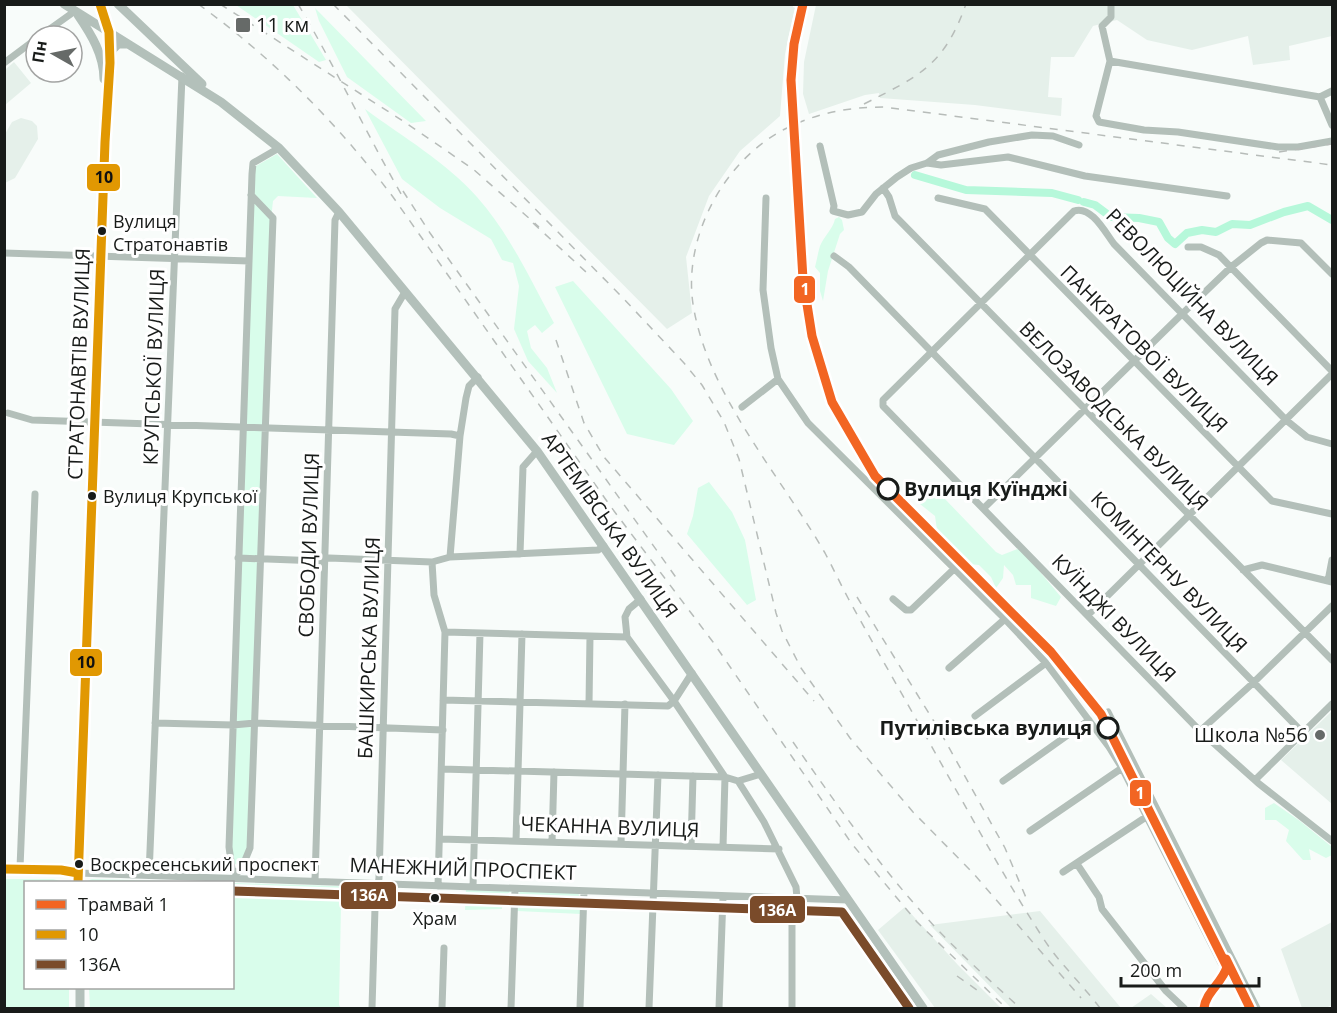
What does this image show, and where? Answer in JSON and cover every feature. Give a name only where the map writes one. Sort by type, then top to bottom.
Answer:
[{"type":"main road","name":"АРТЕМІВСЬКА ВУЛИЦЯ","points":[[64,4],[221,102],[279,148],[339,212],[537,451],[923,1008]]},
{"type":"main road","points":[[75,11],[89,14],[95,12],[99,4]]},
{"type":"main road","name":"СТРАТОНАВТІВ ВУЛИЦЯ","points":[[78,878],[100,257],[110,63],[109,32],[99,4]]},
{"type":"main road","name":"АРТЕМІВСЬКА ВУЛИЦЯ","points":[[118,4],[221,102]]},
{"type":"main road","points":[[75,11],[91,33],[104,73],[105,142]]},
{"type":"main road","points":[[110,63],[114,47],[118,44],[128,44]]},
{"type":"main road","name":"МАНЕЖНИЙ ПРОСПЕКТ","points":[[4,869],[20,868],[78,878]]},
{"type":"main road","points":[[80,989],[80,1008]]},
{"type":"street","points":[[1111,4],[1111,17],[1102,26],[1110,61],[1097,112],[1098,121],[1103,124],[1133,129],[1178,132],[1278,147],[1298,147],[1332,141]]},
{"type":"street","points":[[57,24],[75,11]]},
{"type":"street","points":[[4,63],[24,48]]},
{"type":"street","points":[[1110,61],[1320,97],[1332,91]]},
{"type":"street","name":"КРУПСЬКОЇ ВУЛИЦЯ","points":[[149,875],[182,76]]},
{"type":"street","points":[[1320,97],[1332,125]]},
{"type":"street","points":[[820,146],[834,206],[833,211],[848,215],[862,212],[883,188],[911,168],[927,163],[938,155],[989,142],[1032,135],[1053,136],[1079,145]]},
{"type":"street","points":[[251,195],[273,219],[250,848],[236,876],[232,869],[229,847],[251,195],[254,164],[260,158],[279,148]]},
{"type":"street","points":[[927,163],[941,165],[1008,157],[1085,176],[1227,196]]},
{"type":"street","name":"ВЕЛОЗАВОДСЬКА ВУЛИЦЯ","points":[[883,188],[895,216],[1332,660]]},
{"type":"street","points":[[766,198],[763,290],[766,320],[778,380],[808,423],[1005,619],[1046,663],[1122,768],[1221,963]]},
{"type":"street","name":"ПАНКРАТОВОЇ ВУЛИЦЯ","points":[[938,198],[985,209],[1272,501],[1332,514]]},
{"type":"street","name":"РЕВОЛЮЦІЙНА ВУЛИЦЯ","points":[[883,406],[883,400],[1074,211],[1083,210],[1089,213],[1114,244],[1286,420],[1307,437],[1332,444]]},
{"type":"street","name":"СВОБОДИ ВУЛИЦЯ","points":[[315,881],[335,220],[339,212]]},
{"type":"street","points":[[984,508],[1231,267],[1264,241],[1300,243],[1332,274]]},
{"type":"street","points":[[1088,615],[1332,372],[1231,267],[1213,252],[1201,247],[1188,247]]},
{"type":"street","points":[[4,253],[249,261]]},
{"type":"street","name":"КОМІНТЕРНУ ВУЛИЦЯ","points":[[834,256],[849,267],[1303,733]]},
{"type":"street","name":"БАШКИРСЬКА ВУЛИЦЯ","points":[[372,1008],[375,908],[378,884],[395,309],[405,292]]},
{"type":"street","points":[[450,558],[460,436],[469,386],[478,377]]},
{"type":"street","points":[[742,407],[778,380]]},
{"type":"street","name":"КУЇНДЖІ ВУЛИЦЯ","points":[[883,406],[1200,731],[1255,780],[1332,840]]},
{"type":"street","points":[[8,413],[32,420],[460,436]]},
{"type":"street","points":[[520,554],[524,467],[537,451]]},
{"type":"street","points":[[20,868],[35,494]]},
{"type":"street","points":[[238,558],[432,562],[450,558],[598,550],[604,546]]},
{"type":"street","points":[[1243,570],[1262,565],[1330,581],[1332,560]]},
{"type":"street","points":[[432,562],[434,595],[445,632],[438,886]]},
{"type":"street","points":[[893,599],[906,610],[911,610],[954,569]]},
{"type":"street","name":"АРТЕМІВСЬКА ВУЛИЦЯ","points":[[627,637],[625,616],[629,609],[641,599]]},
{"type":"street","points":[[1200,731],[1254,683],[1332,606]]},
{"type":"street","points":[[949,668],[1005,619]]},
{"type":"street","points":[[445,632],[627,637],[674,701],[725,777],[723,847]]},
{"type":"street","points":[[473,887],[480,633]]},
{"type":"street","points":[[516,841],[522,634]]},
{"type":"street","points":[[589,704],[590,636]]},
{"type":"street","points":[[975,716],[1046,663]]},
{"type":"street","points":[[443,700],[668,706],[674,701],[692,673]]},
{"type":"street","points":[[621,844],[625,704]]},
{"type":"street","points":[[1255,780],[1332,704]]},
{"type":"street","points":[[1108,712],[1257,1008]]},
{"type":"street","points":[[1004,781],[1089,720]]},
{"type":"street","points":[[155,723],[233,725],[255,723],[442,730]]},
{"type":"street","points":[[1030,831],[1122,768]]},
{"type":"street","points":[[442,770],[725,777],[738,781],[761,774]]},
{"type":"street","points":[[552,842],[554,772]]},
{"type":"street","points":[[649,1008],[658,775]]},
{"type":"street","points":[[691,846],[693,776]]},
{"type":"street","points":[[738,781],[779,849],[796,887],[792,920],[792,1008]]},
{"type":"street","points":[[1063,872],[1146,817]]},
{"type":"street","name":"ЧЕКАННА ВУЛИЦЯ","points":[[440,838],[779,849]]},
{"type":"street","points":[[1077,864],[1100,897],[1102,909],[1166,991],[1184,1008]]},
{"type":"street","name":"МАНЕЖНИЙ ПРОСПЕКТ","points":[[78,878],[149,875],[236,876],[378,884],[848,900]]},
{"type":"street","points":[[511,1008],[515,889]]},
{"type":"street","points":[[580,1008],[584,891]]},
{"type":"street","points":[[719,1008],[723,896]]},
{"type":"street","points":[[442,1008],[444,948]]},
{"type":"shaded area","points":[[346,5],[793,5],[795,8],[785,54],[780,116],[740,151],[709,196],[686,257],[692,313],[667,329]]},
{"type":"shaded area","points":[[816,5],[1332,5],[1332,36],[1289,46],[1290,60],[1253,65],[1248,36],[1192,50],[1147,40],[1117,20],[1093,26],[1074,57],[1051,57],[1048,97],[1062,98],[1061,116],[975,105],[880,98],[879,93],[865,95],[809,114],[803,94],[804,62]]},
{"type":"shaded area","points":[[14,62],[24,74],[24,84],[30,84],[5,105],[5,70]]},
{"type":"shaded area","points":[[21,118],[32,121],[37,126],[38,139],[15,178],[5,183],[5,134],[12,122]]},
{"type":"shaded area","name":"Школа №56","points":[[1332,711],[1332,804],[1281,760]]},
{"type":"shaded area","points":[[905,907],[1001,1008],[935,1008],[878,930]]},
{"type":"shaded area","points":[[1040,911],[1121,1008],[1011,1008],[930,925]]},
{"type":"shaded area","points":[[1332,922],[1332,1005],[1326,1008],[1302,1008],[1281,949]]},
{"type":"shaded area","points":[[1151,994],[1167,1008],[1131,1008]]},
{"type":"green space","points":[[236,5],[293,5],[326,60],[319,62]]},
{"type":"green space","points":[[315,8],[426,121],[411,123],[347,77],[319,21]]},
{"type":"green space","points":[[365,109],[452,172],[477,197],[500,226],[554,323],[542,333],[535,325],[527,331],[531,348],[547,368],[557,393],[528,361],[514,329],[519,286],[513,263],[502,260],[491,239],[440,208],[402,179]]},
{"type":"green space","points":[[277,154],[317,198],[278,196],[273,201],[247,848],[240,864],[237,865],[234,863],[230,847],[254,175],[256,166]]},
{"type":"green space","points":[[839,217],[844,230],[840,234],[828,271],[823,301],[820,291],[820,273],[815,267],[819,248],[835,219]]},
{"type":"green space","points":[[573,281],[671,389],[693,421],[674,445],[627,434],[555,287]]},
{"type":"green space","points":[[709,482],[732,512],[745,540],[756,600],[747,605],[687,534],[698,488]]},
{"type":"green space","points":[[917,494],[944,498],[996,552],[1002,555],[1020,548],[1061,597],[1056,606],[1031,598],[1031,585],[1016,585],[1013,575],[1004,565],[1003,578],[996,588],[991,577],[979,565],[969,564],[937,530],[935,516],[915,500]]},
{"type":"green space","points":[[1274,803],[1332,847],[1332,855],[1326,858],[1309,849],[1311,860],[1303,860],[1286,841],[1289,830],[1276,820],[1265,820],[1265,808]]},
{"type":"green space","points":[[5,879],[60,881],[24,881],[24,989],[69,989],[69,1008],[5,1008]]},
{"type":"green space","points":[[92,879],[171,881],[87,881]]},
{"type":"green space","points":[[234,883],[338,886],[346,891],[345,906],[341,906],[339,1005],[341,1008],[90,1008],[89,989],[234,989]]},
{"type":"green space","points":[[466,889],[511,890],[511,892],[504,899],[502,909],[465,910]]},
{"type":"green space","points":[[521,891],[578,893],[582,901],[581,914],[517,911],[518,894]]},
{"type":"waterway","points":[[915,175],[966,190],[1052,193],[1078,200]]},
{"type":"waterway","points":[[1084,202],[1095,205],[1111,217],[1139,218],[1159,222],[1168,238],[1175,244],[1187,233],[1202,230],[1216,232],[1232,224],[1250,225],[1308,206],[1332,220]]},
{"type":"railway","points":[[198,4],[278,69],[303,93],[372,170],[611,507],[713,642],[852,844],[917,922],[1006,1008]]},
{"type":"railway","points":[[220,4],[403,121],[473,169],[539,227]]},
{"type":"railway","points":[[298,4],[404,199]]},
{"type":"railway","points":[[333,4],[623,298],[702,385],[724,422],[739,459],[776,613],[782,631],[801,668],[850,738],[913,812],[973,873],[1081,998]]},
{"type":"railway","points":[[864,104],[915,76],[939,56],[958,25],[966,4]]},
{"type":"railway","points":[[1100,1008],[1049,947],[1019,899],[848,598],[825,553],[729,402],[713,370],[701,337],[693,304],[692,279],[695,253],[702,227],[712,203],[726,180],[743,160],[763,143],[785,129],[809,119],[858,108],[884,107],[1332,165]]},
{"type":"railway","points":[[1279,152],[1332,144]]},
{"type":"railway","points":[[403,191],[430,233],[680,583]]},
{"type":"railway","points":[[533,223],[586,272]]},
{"type":"railway","points":[[556,340],[584,423],[604,457],[814,701]]},
{"type":"railway","points":[[857,597],[938,728],[1005,848],[1027,900]]},
{"type":"railway","points":[[793,742],[853,827],[901,888],[955,947],[1020,1008]]},
{"type":"railway","points":[[957,976],[977,990]]},
{"type":"tram line","name":"1","points":[[803,4],[794,44],[791,80],[803,279],[812,336],[832,402],[875,476],[1051,652],[1101,714],[1227,967],[1205,1002],[1204,1008]]},
{"type":"tram line","name":"1","points":[[1226,959],[1250,1008]]},
{"type":"transit line","name":"10","points":[[78,881],[105,142],[110,63],[109,32],[100,4]]},
{"type":"transit line","name":"10","points":[[4,869],[61,870],[78,873]]},
{"type":"transit line","name":"136А","points":[[234,891],[842,912],[909,1008]]},
{"type":"place","name":"11 км","points":[[243,25]]},
{"type":"place","name":"Вулиця Стратонавтів","points":[[102,231]]},
{"type":"place","name":"Вулиця Куїнджі","points":[[888,489]]},
{"type":"place","name":"Вулиця Крупської","points":[[92,496]]},
{"type":"place","name":"Путилівська вулиця","points":[[1108,728]]},
{"type":"place","name":"Школа №56","points":[[1320,735]]},
{"type":"place","name":"Воскресенський проспект","points":[[79,864]]},
{"type":"place","name":"Храм","points":[[435,898]]}]
